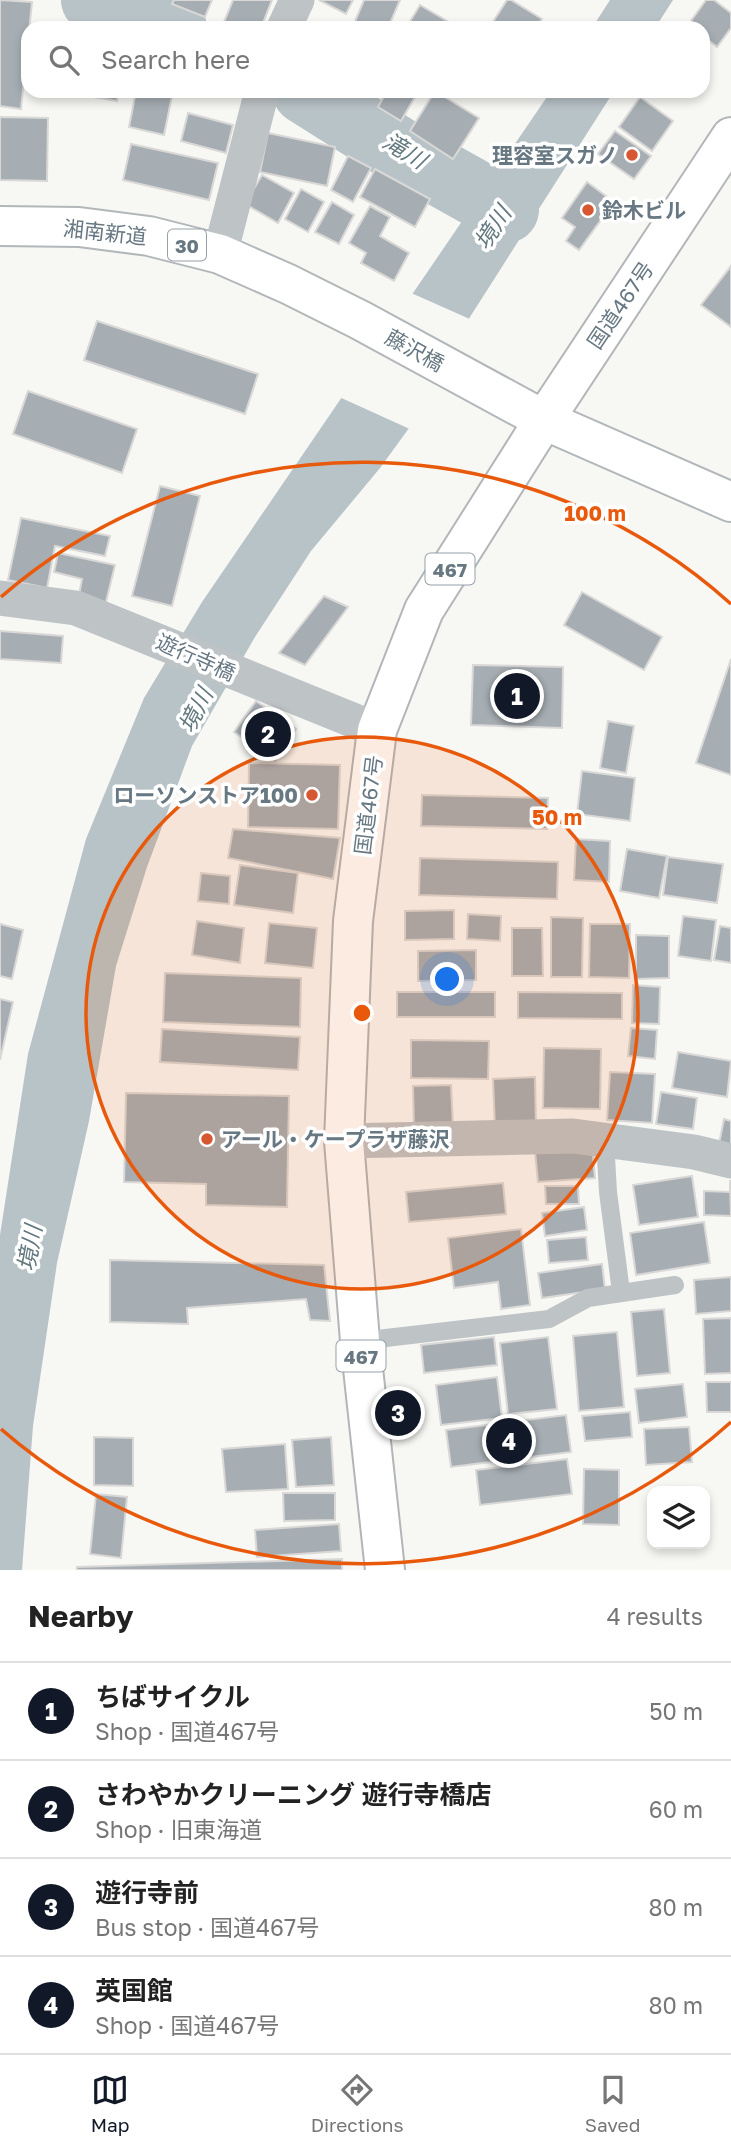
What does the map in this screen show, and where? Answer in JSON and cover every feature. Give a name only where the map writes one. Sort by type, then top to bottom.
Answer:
[{"type":"main road","name":"国道467号","points":[[385,1570],[360,1341],[344,1141],[353,921],[377,730],[424,610],[544,420],[731,137]]},
{"type":"main road","name":"湘南新道","points":[[0,226],[91,228],[149,236],[220,254],[360,320]]},
{"type":"main road","name":"藤沢橋","points":[[360,320],[544,420]]},
{"type":"main road","name":"30","points":[[544,420],[731,502]]},
{"type":"street","points":[[287,21],[297,0]]},
{"type":"street","points":[[220,254],[259,98]]},
{"type":"street","name":"遊行寺橋","points":[[0,598],[76,608],[377,730]]},
{"type":"street","points":[[344,1141],[573,1136],[694,1152],[731,1161]]},
{"type":"lane","points":[[605,1140],[608,1192],[621,1292]]},
{"type":"lane","points":[[360,1341],[549,1319],[588,1298],[675,1285]]},
{"type":"water","points":[[610,0],[673,0],[660,21],[596,21]]},
{"type":"water","name":"境川","points":[[546,98],[610,98],[447,353],[428,402],[380,468],[311,551],[255,637],[192,746],[147,867],[116,966],[89,1121],[57,1263],[33,1426],[22,1570],[0,1570],[0,1235],[28,1054],[86,839],[144,698],[202,602]]},
{"type":"pier","points":[[409,292],[472,320],[450,355],[431,404],[412,430],[337,396]]},
{"type":"building","points":[[0,0],[32,2],[30,21],[21,21],[21,109],[0,106]]},
{"type":"building","points":[[174,0],[212,0],[205,17],[172,4]]},
{"type":"building","points":[[233,0],[272,0],[264,21],[224,21]]},
{"type":"building","points":[[319,0],[353,0],[346,14]]},
{"type":"building","points":[[364,0],[400,0],[391,21],[355,21]]},
{"type":"building","points":[[507,0],[542,19],[541,21],[494,21]]},
{"type":"building","points":[[706,0],[714,0],[731,13],[731,28],[717,47],[710,42],[710,21],[691,21]]},
{"type":"building","points":[[420,5],[447,21],[410,21]]},
{"type":"building","points":[[135,98],[172,98],[164,135],[129,127]]},
{"type":"building","points":[[383,98],[414,98],[401,121],[378,107]]},
{"type":"building","points":[[431,98],[446,98],[479,118],[453,159],[410,131]]},
{"type":"building","points":[[639,98],[673,121],[652,151],[619,127]]},
{"type":"building","points":[[188,113],[233,125],[226,153],[181,141]]},
{"type":"building","points":[[0,117],[48,118],[47,181],[0,180]]},
{"type":"building","points":[[615,131],[651,156],[634,179],[598,154]]},
{"type":"building","points":[[268,133],[335,147],[327,186],[260,172]]},
{"type":"building","points":[[131,144],[218,163],[209,200],[123,180]]},
{"type":"building","points":[[348,156],[371,168],[353,202],[331,190]]},
{"type":"building","points":[[375,169],[430,199],[415,227],[360,197]]},
{"type":"building","points":[[262,175],[294,193],[278,223],[245,204]]},
{"type":"building","name":"鈴木ビル","points":[[587,182],[614,202],[579,250],[566,241],[575,227],[562,218]]},
{"type":"building","points":[[301,189],[324,202],[308,232],[285,219]]},
{"type":"building","points":[[332,202],[354,215],[339,244],[315,232]]},
{"type":"building","points":[[370,206],[390,217],[380,236],[409,253],[394,281],[361,263],[366,253],[349,243]]},
{"type":"building","points":[[731,266],[731,327],[701,305]]},
{"type":"building","points":[[97,321],[258,374],[245,414],[84,360]]},
{"type":"building","points":[[28,391],[137,429],[122,473],[13,434]]},
{"type":"building","points":[[160,486],[200,496],[172,606],[132,596]]},
{"type":"building","points":[[21,518],[110,536],[105,556],[55,546],[47,588],[8,580]]},
{"type":"building","points":[[58,553],[115,565],[105,606],[78,600],[82,579],[54,572]]},
{"type":"building","points":[[582,592],[662,637],[644,670],[564,625]]},
{"type":"building","points":[[324,596],[348,607],[305,665],[279,653]]},
{"type":"building","points":[[0,631],[63,636],[61,663],[0,659]]},
{"type":"building","points":[[731,659],[731,775],[696,763]]},
{"type":"building","points":[[473,665],[563,667],[562,728],[471,725]]},
{"type":"building","points":[[256,701],[296,729],[275,761],[234,732]]},
{"type":"building","points":[[608,721],[634,726],[626,773],[600,768]]},
{"type":"building","points":[[249,763],[340,765],[338,829],[248,827]]},
{"type":"building","points":[[582,771],[635,778],[630,821],[577,814]]},
{"type":"building","points":[[422,795],[548,798],[547,829],[421,826]]},
{"type":"building","points":[[233,829],[340,838],[333,879],[228,858]]},
{"type":"building","points":[[576,839],[610,841],[609,882],[574,880]]},
{"type":"building","points":[[627,849],[667,856],[659,898],[620,891]]},
{"type":"building","points":[[668,857],[723,864],[717,903],[663,895]]},
{"type":"building","points":[[420,858],[558,862],[557,899],[419,895]]},
{"type":"building","points":[[240,865],[298,873],[293,913],[234,905]]},
{"type":"building","points":[[201,873],[230,876],[229,904],[198,901]]},
{"type":"building","points":[[454,910],[454,939],[405,940],[405,911]]},
{"type":"building","points":[[468,914],[501,916],[500,941],[467,939]]},
{"type":"building","points":[[683,916],[716,920],[711,961],[678,956]]},
{"type":"building","points":[[551,917],[583,918],[582,977],[551,977]]},
{"type":"building","points":[[197,921],[244,928],[240,963],[192,955]]},
{"type":"building","points":[[269,923],[317,928],[313,968],[265,963]]},
{"type":"building","points":[[0,924],[23,930],[12,979],[0,976]]},
{"type":"building","points":[[590,924],[630,924],[629,978],[589,977]]},
{"type":"building","points":[[720,926],[731,928],[731,963],[714,960]]},
{"type":"building","points":[[512,928],[542,928],[543,976],[512,976]]},
{"type":"building","points":[[636,935],[669,936],[669,978],[636,979]]},
{"type":"building","points":[[476,950],[476,980],[418,981],[418,951]]},
{"type":"building","points":[[165,973],[301,978],[300,1027],[163,1022]]},
{"type":"building","points":[[633,985],[660,987],[659,1024],[632,1023]]},
{"type":"building","points":[[397,992],[495,992],[495,1017],[397,1017]]},
{"type":"building","points":[[518,992],[622,993],[622,1019],[518,1018]]},
{"type":"building","points":[[0,999],[13,1002],[0,1060]]},
{"type":"building","points":[[631,1028],[657,1030],[655,1059],[628,1056]]},
{"type":"building","points":[[162,1029],[300,1037],[298,1070],[160,1062]]},
{"type":"building","points":[[411,1040],[489,1041],[488,1079],[411,1078]]},
{"type":"building","points":[[544,1048],[601,1049],[600,1109],[543,1108]]},
{"type":"building","points":[[678,1052],[731,1061],[727,1097],[672,1088]]},
{"type":"building","points":[[610,1072],[655,1074],[652,1123],[607,1120]]},
{"type":"building","points":[[535,1077],[536,1128],[495,1129],[493,1079]]},
{"type":"building","points":[[451,1085],[453,1128],[414,1129],[413,1086]]},
{"type":"building","points":[[661,1092],[697,1098],[693,1129],[656,1124]]},
{"type":"building","name":"アール・ケープラザ藤沢","points":[[126,1093],[289,1096],[287,1207],[206,1205],[206,1184],[124,1182]]},
{"type":"building","points":[[724,1119],[731,1121],[731,1151],[718,1149]]},
{"type":"building","points":[[592,1146],[595,1178],[538,1182],[535,1151]]},
{"type":"building","points":[[692,1176],[698,1217],[639,1225],[633,1185]]},
{"type":"building","points":[[730,1180],[731,1216],[704,1215],[704,1191],[730,1192]]},
{"type":"building","points":[[503,1183],[506,1214],[409,1222],[406,1192]]},
{"type":"building","points":[[545,1186],[578,1186],[579,1204],[546,1204]]},
{"type":"building","points":[[584,1207],[587,1230],[545,1236],[542,1213]]},
{"type":"building","points":[[704,1222],[710,1263],[636,1275],[630,1233]]},
{"type":"building","points":[[521,1229],[530,1305],[501,1309],[498,1282],[454,1288],[448,1238]]},
{"type":"building","points":[[586,1237],[588,1260],[549,1263],[547,1240]]},
{"type":"building","points":[[110,1260],[324,1265],[330,1321],[310,1320],[306,1299],[187,1308],[188,1324],[110,1322]]},
{"type":"building","points":[[602,1264],[605,1289],[542,1298],[538,1273]]},
{"type":"building","points":[[731,1277],[731,1311],[696,1314],[694,1280]]},
{"type":"building","points":[[664,1309],[670,1373],[637,1376],[631,1312]]},
{"type":"building","points":[[731,1318],[731,1373],[705,1374],[703,1319]]},
{"type":"building","points":[[617,1332],[624,1407],[579,1411],[573,1336]]},
{"type":"building","points":[[494,1337],[497,1365],[424,1373],[421,1345]]},
{"type":"building","points":[[548,1337],[557,1409],[508,1414],[500,1343]]},
{"type":"building","points":[[497,1377],[502,1418],[441,1425],[436,1385]]},
{"type":"building","points":[[706,1382],[731,1382],[731,1412],[707,1412]]},
{"type":"building","points":[[683,1384],[687,1417],[639,1423],[635,1389]]},
{"type":"building","points":[[630,1412],[632,1437],[585,1441],[582,1416]]},
{"type":"building","points":[[566,1415],[571,1452],[451,1467],[446,1430]]},
{"type":"building","points":[[689,1427],[692,1462],[646,1465],[644,1429]]},
{"type":"building","points":[[94,1437],[133,1438],[133,1486],[94,1485]]},
{"type":"building","points":[[331,1437],[334,1485],[296,1487],[292,1440]]},
{"type":"building","points":[[285,1444],[288,1489],[226,1492],[222,1449]]},
{"type":"building","points":[[567,1459],[572,1494],[480,1505],[476,1470]]},
{"type":"building","points":[[584,1469],[619,1470],[619,1525],[583,1524]]},
{"type":"building","points":[[283,1493],[335,1493],[335,1520],[284,1521]]},
{"type":"building","points":[[96,1494],[127,1497],[121,1558],[90,1554]]},
{"type":"building","points":[[339,1524],[341,1551],[257,1557],[255,1530]]},
{"type":"building","points":[[342,1559],[342,1570],[77,1570],[77,1567]]},
{"type":"waterway","name":"滝川","points":[[94,0],[156,21]]},
{"type":"waterway","name":"滝川","points":[[316,98],[397,149],[506,210]]},
{"type":"place","name":"理容室スガノ","points":[[632,155]]},
{"type":"place","name":"鈴木ビル","points":[[588,210]]},
{"type":"place","name":"ちばサイクル","points":[[517,696]]},
{"type":"place","name":"さわやかクリーニング 遊行寺橋店","points":[[268,734]]},
{"type":"place","name":"ローソンストア100","points":[[312,795]]},
{"type":"place","name":"アール・ケープラザ藤沢","points":[[207,1139]]},
{"type":"place","name":"遊行寺前","points":[[398,1413]]},
{"type":"place","name":"英国館","points":[[509,1441]]}]
